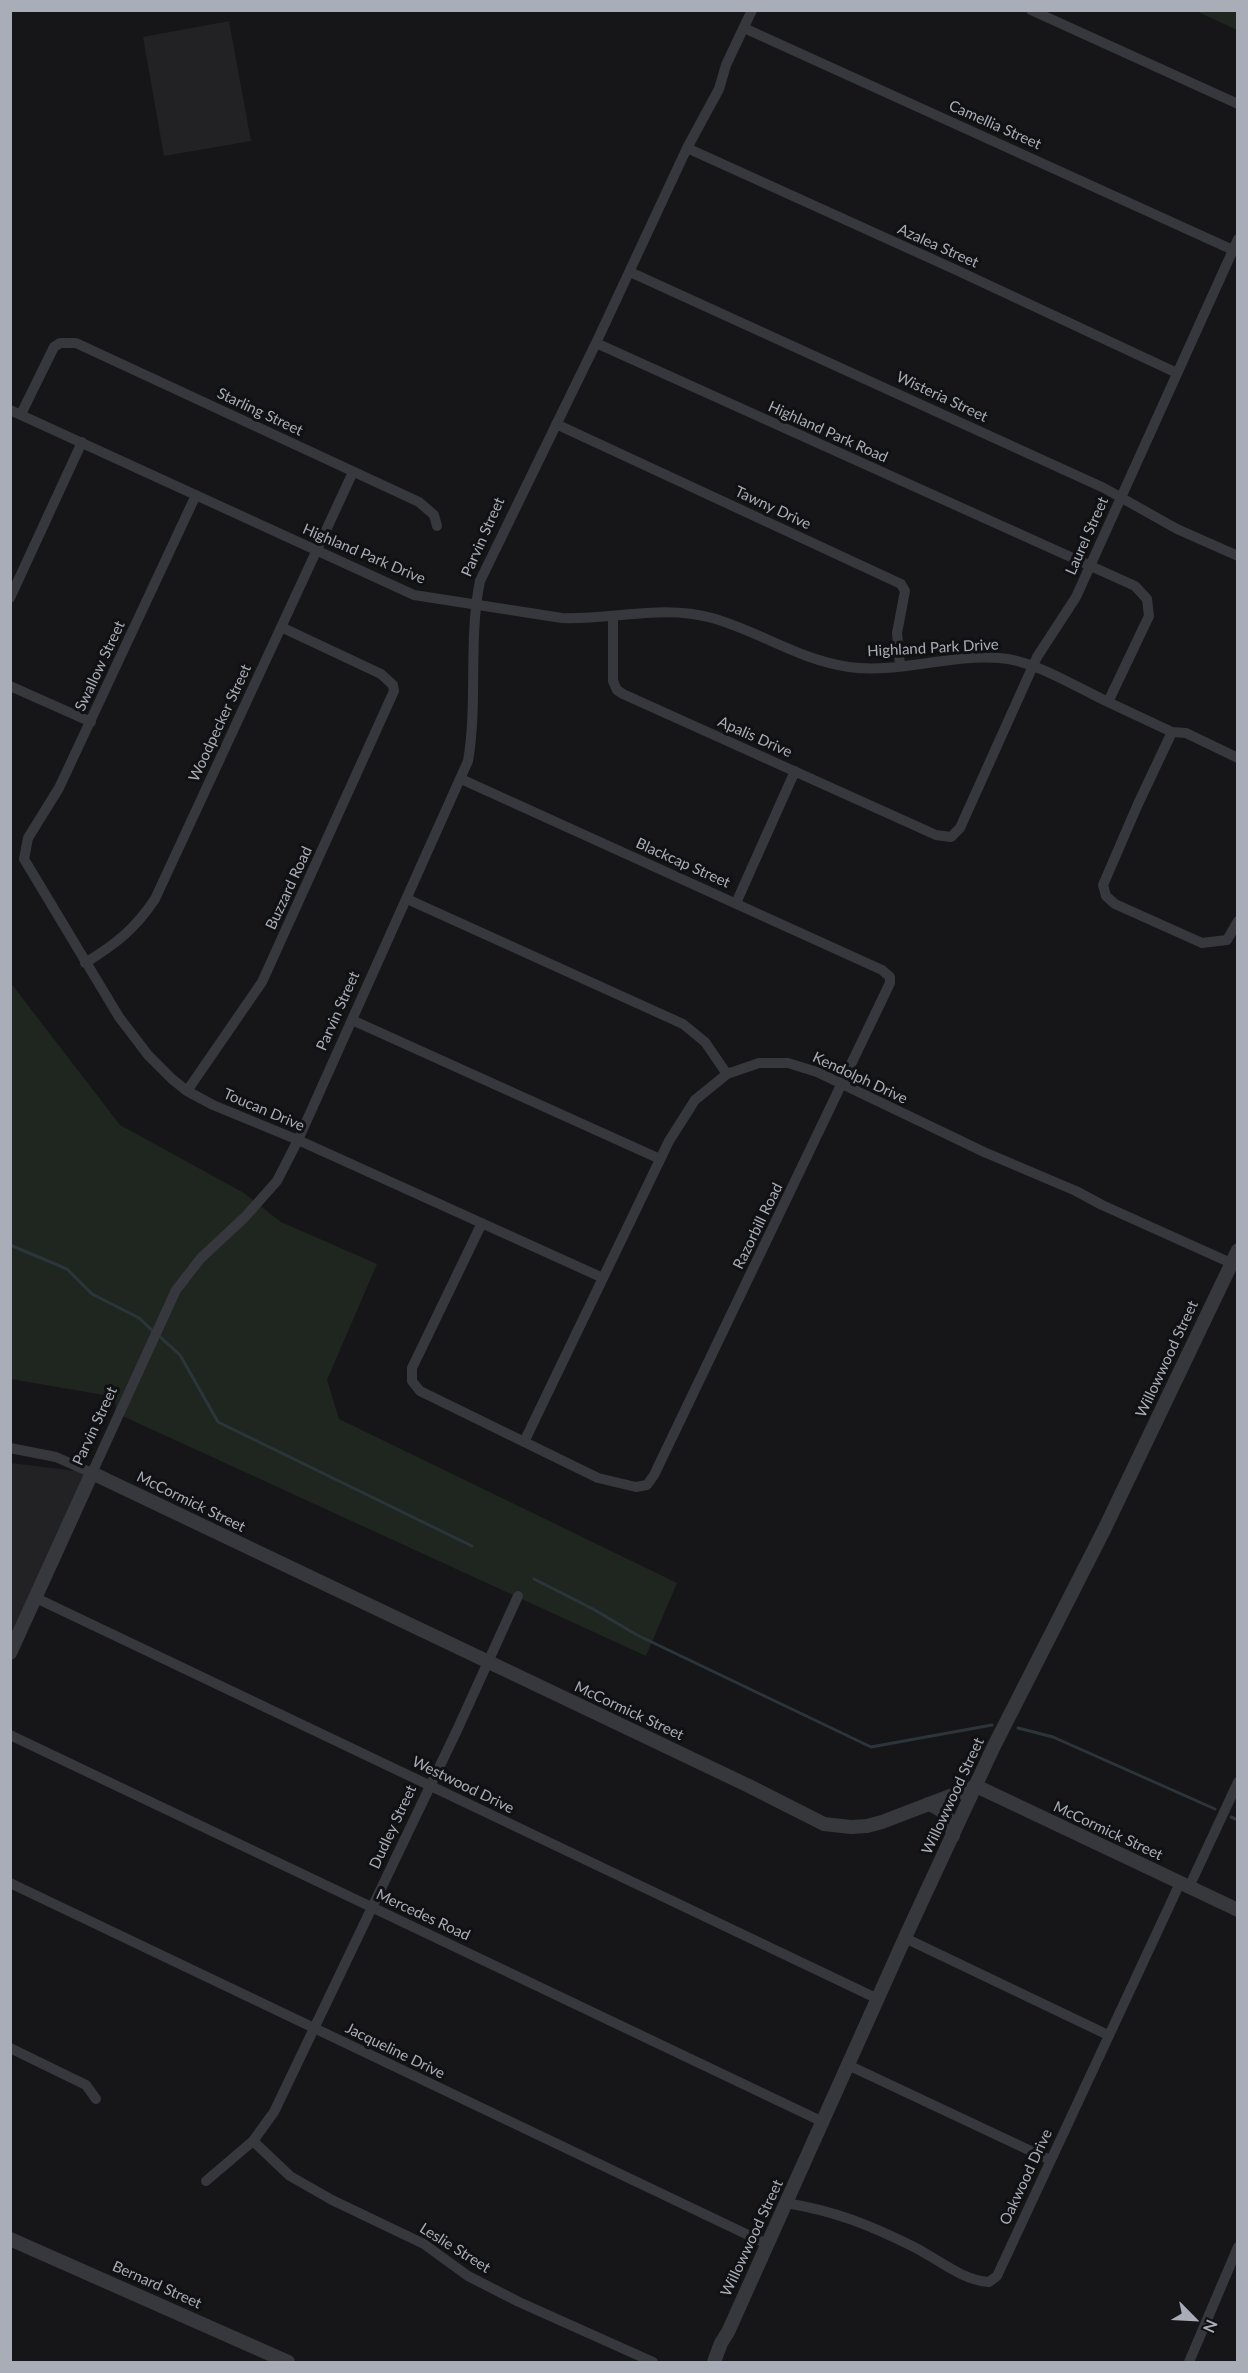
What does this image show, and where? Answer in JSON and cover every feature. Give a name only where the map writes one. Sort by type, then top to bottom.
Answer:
[{"type":"street","points":[[596,343],[687,148],[718,88],[726,65],[752,10]]},
{"type":"street","points":[[1031,10],[1238,104]]},
{"type":"street","name":"Camellia Street","points":[[744,28],[1233,250]]},
{"type":"street","name":"Azalea Street","points":[[687,148],[1177,373]]},
{"type":"street","name":"Laurel Street","points":[[951,837],[960,828],[1032,667],[1072,605],[1238,239]]},
{"type":"street","name":"Wisteria Street","points":[[630,272],[1120,497],[1177,528],[1238,556]]},
{"type":"street","name":"Starling Street","points":[[16,412],[48,355],[60,343],[76,343],[419,502],[434,515],[437,526]]},
{"type":"street","name":"Parvin Street","points":[[10,1653],[176,1290],[201,1258],[245,1217],[277,1181],[298,1140],[461,779],[468,761],[472,738],[475,606],[480,581],[596,343]]},
{"type":"street","name":"Highland Park Road","points":[[596,343],[1135,586],[1147,599],[1149,616],[1108,702]]},
{"type":"street","name":"Highland Park Drive","points":[[16,412],[414,595],[562,618],[692,614],[728,624],[831,664],[874,668],[981,658],[1015,660],[1108,702]]},
{"type":"street","name":"Tawny Drive","points":[[556,424],[901,584],[905,591],[897,633],[900,665]]},
{"type":"street","points":[[10,598],[82,442]]},
{"type":"street","name":"Woodpecker Street","points":[[85,963],[128,933],[155,899],[353,472]]},
{"type":"street","name":"Swallow Street","points":[[25,845],[59,788],[196,495]]},
{"type":"street","name":"Apalis Drive","points":[[613,617],[612,676],[617,690],[936,835],[951,837]]},
{"type":"street","name":"Buzzard Road","points":[[187,1091],[249,1003],[266,974],[392,698],[393,685],[381,674],[281,627]]},
{"type":"street","points":[[10,686],[90,722]]},
{"type":"street","points":[[1108,702],[1172,732],[1186,733],[1238,758]]},
{"type":"street","points":[[1172,732],[1103,885],[1107,896],[1115,904],[1202,943],[1227,940],[1238,921]]},
{"type":"street","points":[[736,903],[795,771]]},
{"type":"street","name":"Blackcap Street","points":[[461,779],[882,969],[890,977]]},
{"type":"street","name":"Toucan Drive","points":[[25,845],[24,859],[119,1017],[148,1055],[187,1091],[213,1105],[298,1140],[603,1278]]},
{"type":"street","points":[[407,898],[683,1024],[705,1042],[727,1074]]},
{"type":"street","name":"Razorbill Road","points":[[524,1442],[598,1478],[636,1487],[647,1485],[654,1475],[889,989],[890,977]]},
{"type":"street","points":[[352,1020],[660,1159]]},
{"type":"street","name":"Kendolph Drive","points":[[524,1442],[676,1127],[695,1100],[727,1074],[759,1063],[788,1063],[818,1072],[974,1148],[1076,1191],[1231,1263]]},
{"type":"street","points":[[482,1223],[412,1368],[412,1381],[420,1391],[524,1442]]},
{"type":"street","name":"Willowwood Street","points":[[714,2362],[993,1748],[1104,1530],[1238,1250]]},
{"type":"street","name":"McCormick Street","points":[[10,1448],[45,1454],[92,1473],[749,1786],[824,1824],[867,1826],[976,1786],[1238,1910]]},
{"type":"street","name":"Dudley Street","points":[[206,2181],[253,2141],[274,2112],[518,1596]]},
{"type":"street","name":"Westwood Drive","points":[[36,1598],[878,1999]]},
{"type":"street","name":"Mercedes Road","points":[[10,1735],[823,2122]]},
{"type":"street","name":"Oakwood Drive","points":[[786,2204],[830,2212],[857,2220],[916,2248],[968,2278],[989,2282],[997,2276],[1108,2035],[1238,1782]]},
{"type":"street","points":[[928,1804],[947,1816],[953,1836]]},
{"type":"street","name":"Jacqueline Drive","points":[[10,1883],[767,2244]]},
{"type":"street","points":[[905,1938],[1108,2035]]},
{"type":"street","points":[[10,2048],[86,2085],[96,2099]]},
{"type":"street","points":[[848,2065],[1050,2160]]},
{"type":"street","name":"Leslie Street","points":[[253,2141],[290,2176],[324,2196],[424,2244],[468,2276],[519,2302],[653,2362]]},
{"type":"street","name":"Bernard Street","points":[[10,2239],[288,2362]]},
{"type":"street","points":[[1189,2362],[1238,2247]]},
{"type":"shaded area","points":[[1196,11],[1237,11],[1237,30]]},
{"type":"shaded area","points":[[229,21],[251,141],[164,156],[143,37]]},
{"type":"shaded area","points":[[10,982],[120,1125],[244,1193],[281,1222],[377,1264],[327,1380],[339,1419],[677,1583],[646,1656],[116,1413],[115,1397],[11,1379]]},
{"type":"shaded area","points":[[11,1463],[92,1473],[11,1652]]},
{"type":"waterway","points":[[10,1245],[67,1269],[92,1294],[139,1318],[154,1332]]},
{"type":"waterway","points":[[159,1336],[180,1355],[218,1422],[472,1546]]},
{"type":"waterway","points":[[534,1579],[593,1609],[637,1635],[871,1747],[992,1725]]},
{"type":"waterway","points":[[1018,1728],[1053,1737],[1215,1809]]},
{"type":"waterway","points":[[1231,1817],[1238,1820]]}]
